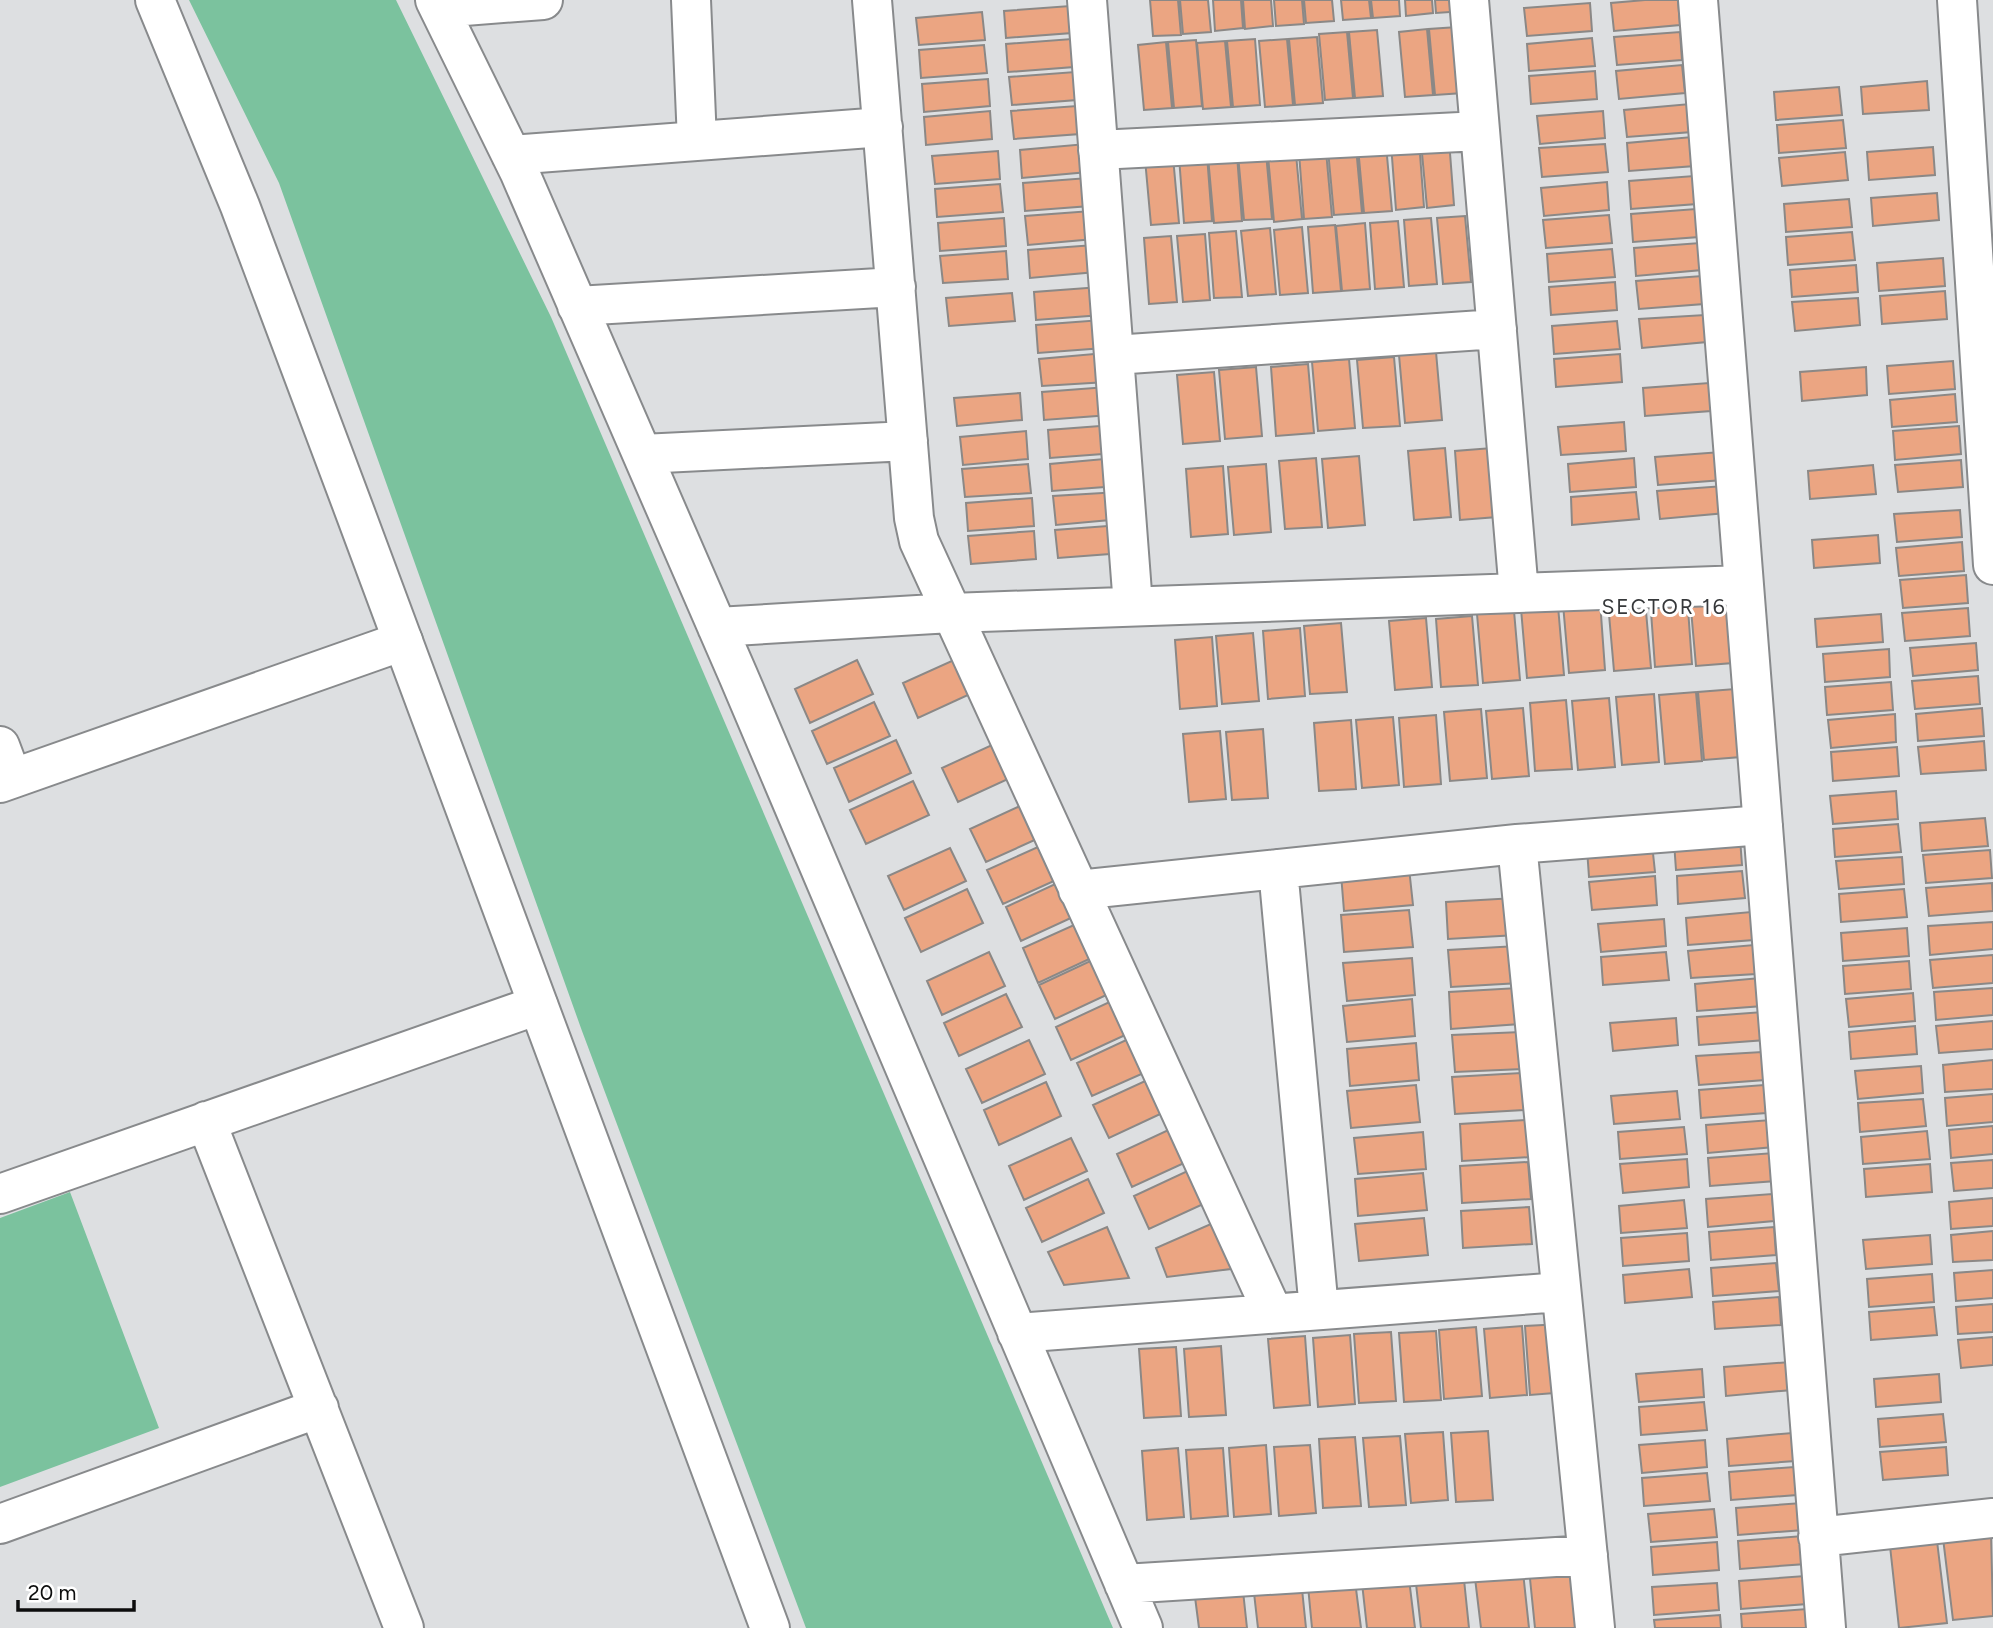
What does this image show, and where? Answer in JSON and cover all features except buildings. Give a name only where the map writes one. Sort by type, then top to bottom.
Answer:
[{"type":"street","points":[[155,0],[240,206],[770,1628]]},
{"type":"street","points":[[543,0],[437,4],[511,155],[642,454],[1143,1628]]},
{"type":"street","points":[[691,0],[697,141]]},
{"type":"street","points":[[872,0],[914,518],[919,541],[1273,1313]]},
{"type":"street","points":[[1087,0],[1133,606]]},
{"type":"street","points":[[1469,0],[1519,593]]},
{"type":"street","points":[[1698,0],[1826,1628]]},
{"type":"street","points":[[1957,0],[1993,565]]},
{"type":"street","points":[[511,155],[883,127]]},
{"type":"street","points":[[1098,150],[1480,131]]},
{"type":"street","points":[[577,306],[896,287]]},
{"type":"street","points":[[1114,355],[1497,329]]},
{"type":"street","points":[[642,454],[908,441]]},
{"type":"street","points":[[717,627],[951,613],[1744,586]]},
{"type":"street","points":[[4,769],[403,641]]},
{"type":"street","points":[[1078,890],[1517,845],[1763,825]]},
{"type":"street","points":[[1517,845],[1595,1628]]},
{"type":"street","points":[[1278,869],[1319,1310]]},
{"type":"street","points":[[0,1194],[538,1005]]},
{"type":"street","points":[[206,1121],[404,1628]]},
{"type":"street","points":[[1017,1332],[1561,1292]]},
{"type":"street","points":[[0,1524],[318,1408]]},
{"type":"street","points":[[1818,1537],[1993,1518]]},
{"type":"street","points":[[1124,1584],[1588,1555]]},
{"type":"green space","points":[[189,0],[396,0],[551,317],[1113,1628],[806,1628],[582,1031],[279,183]]},
{"type":"green space","points":[[70,1192],[159,1428],[0,1487],[0,1218]]},
{"type":"district","name":"SECTOR 16","points":[[1664,607]]}]
